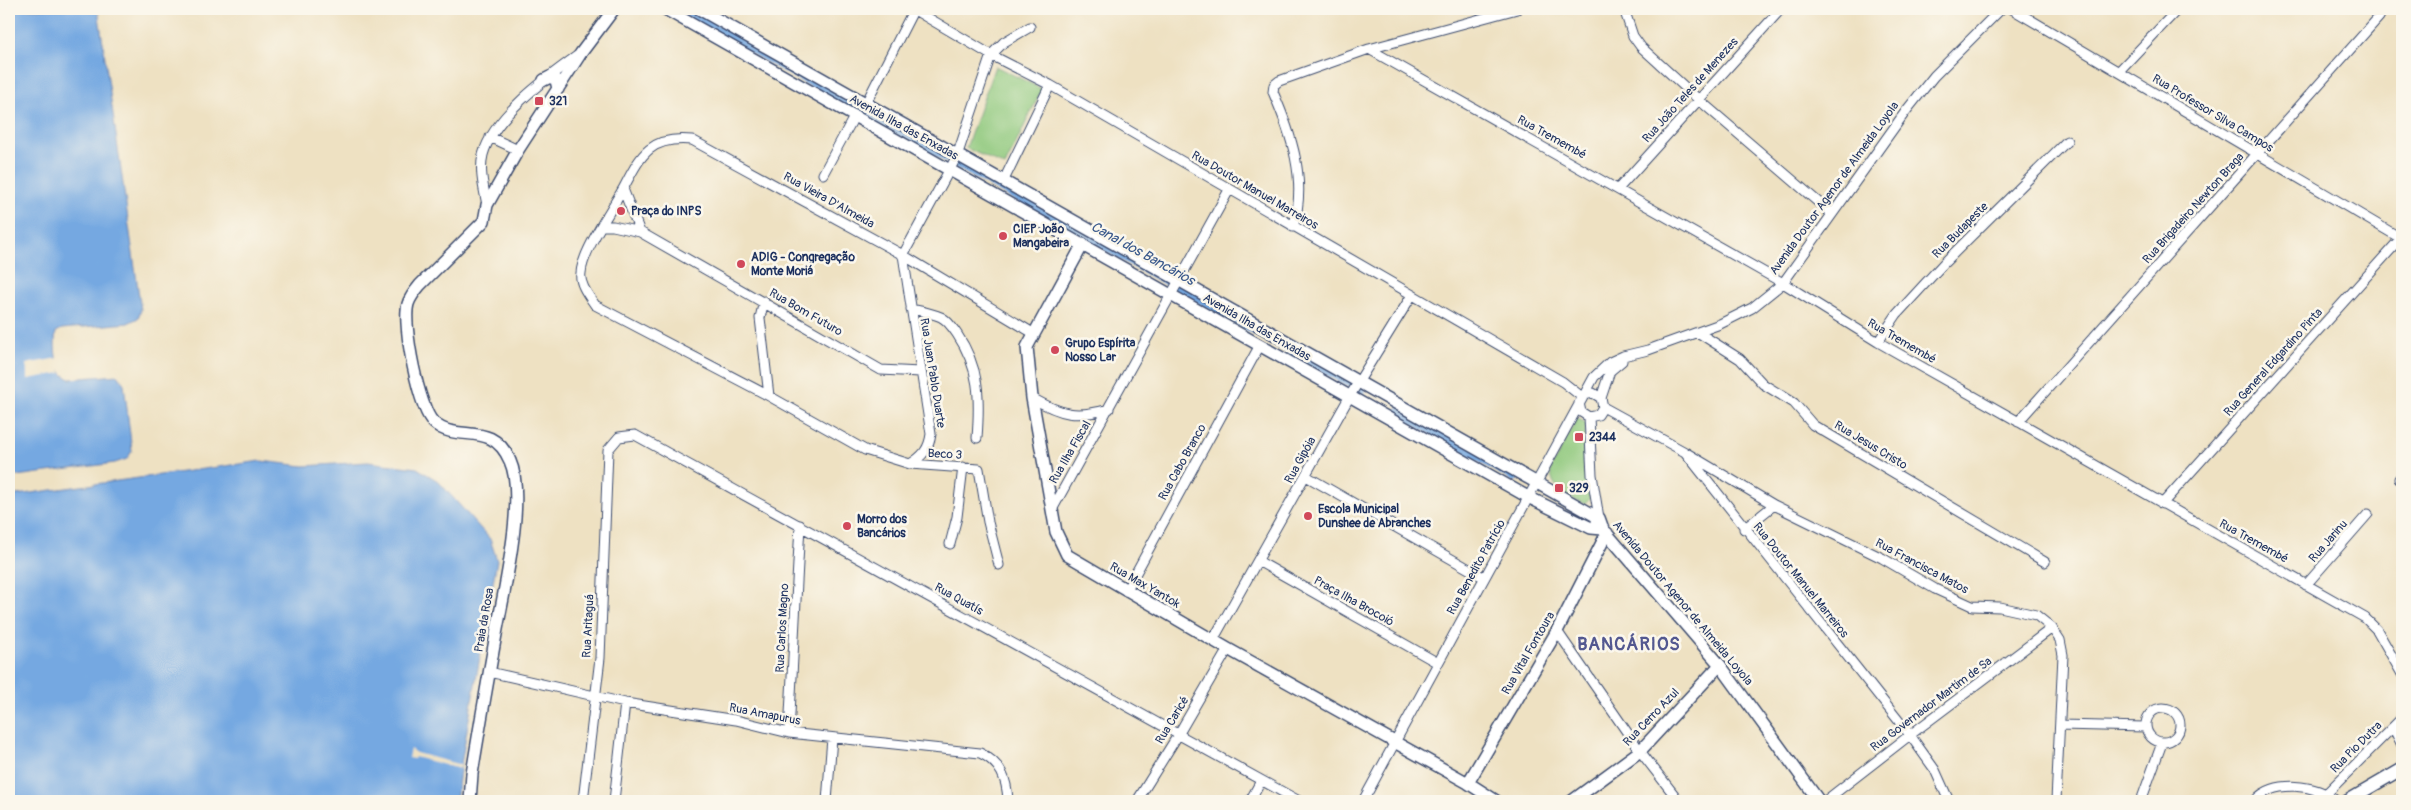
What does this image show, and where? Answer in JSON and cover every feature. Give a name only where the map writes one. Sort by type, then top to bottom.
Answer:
[{"type":"street","points":[[487,205],[518,150],[580,53],[614,9]]},
{"type":"street","name":"Avenida Ilha das Enxadas","points":[[664,9],[951,168],[1083,244],[1176,287],[1359,381],[1538,483],[1600,527]]},
{"type":"street","name":"Avenida Ilha das Enxadas","points":[[699,9],[1003,182],[1176,287],[1260,345],[1528,497],[1600,527]]},
{"type":"street","points":[[865,104],[914,9]]},
{"type":"street","name":"Rua Doutor Manuel Marreiros","points":[[914,9],[991,55],[1050,85],[1563,382],[1582,398]]},
{"type":"street","points":[[1292,226],[1298,212],[1299,195],[1289,129],[1273,92],[1274,85],[1278,81],[1369,49],[1517,9]]},
{"type":"street","points":[[1624,9],[1636,42],[1698,99],[1832,214]]},
{"type":"street","name":"Rua João Teles de Menezes","points":[[1618,189],[1780,9]]},
{"type":"street","name":"Avenida Doutor Agenor de Almeida Loyola","points":[[1582,398],[1594,377],[1604,367],[1623,356],[1699,333],[1752,308],[1783,284],[1906,111],[1934,76],[2002,9]]},
{"type":"street","name":"Rua Professor Silva Campos","points":[[2012,9],[2402,238]]},
{"type":"street","points":[[2119,71],[2142,44],[2178,9]]},
{"type":"street","name":"Rua Brigadeiro Newton Braga","points":[[2018,422],[2258,155],[2379,17],[2383,9]]},
{"type":"street","points":[[903,255],[957,156],[991,55],[1004,42],[1030,27]]},
{"type":"street","name":"Rua Tremembé","points":[[1369,49],[1618,189],[1783,284],[1878,342],[2365,618],[2377,630],[2402,674]]},
{"type":"street","points":[[487,205],[481,170],[483,155],[490,137],[514,109],[544,80],[580,53]]},
{"type":"street","points":[[544,80],[550,78],[556,80],[558,89]]},
{"type":"street","points":[[1003,182],[1050,85]]},
{"type":"street","points":[[823,174],[855,116]]},
{"type":"street","points":[[490,137],[518,150]]},
{"type":"street","name":"Rua Vieira D'Almeida","points":[[602,226],[641,156],[656,144],[674,138],[692,140],[903,255],[1033,333]]},
{"type":"street","name":"Rua Budapeste","points":[[1878,342],[1897,314],[1944,263],[2067,141]]},
{"type":"street","points":[[623,189],[640,232]]},
{"type":"street","name":"Rua Ilha Fiscal","points":[[1053,508],[1229,190]]},
{"type":"street","name":"Praia da Rosa","points":[[470,801],[472,774],[513,539],[514,474],[511,462],[501,446],[493,440],[479,435],[443,429],[435,425],[427,416],[421,400],[406,327],[407,305],[412,295],[484,221],[487,205]]},
{"type":"street","points":[[602,226],[588,251],[580,273],[583,286],[595,304],[769,396],[865,450],[910,464]]},
{"type":"street","name":"Rua Bom Futuro","points":[[602,226],[613,226],[640,232],[881,370],[920,372]]},
{"type":"street","name":"Rua General Edgardino Pinta","points":[[2162,504],[2402,238]]},
{"type":"street","name":"Rua Max Yantok","points":[[1083,244],[1027,347],[1032,398],[1058,539],[1067,555],[1126,591],[1468,783],[1496,801]]},
{"type":"street","name":"Rua Juan Pablo Duarte","points":[[903,255],[931,434],[929,447],[921,457],[910,464]]},
{"type":"street","name":"Rua Gipóia","points":[[1213,640],[1350,395],[1412,295]]},
{"type":"street","points":[[764,302],[760,318],[769,396]]},
{"type":"street","points":[[911,309],[942,317],[965,345],[976,372],[980,401],[978,438]]},
{"type":"street","name":"Rua Jesus Cristo","points":[[1699,333],[1740,359],[1763,384],[1794,403],[1813,425],[2045,562]]},
{"type":"street","name":"Rua Cabo Branco","points":[[1126,591],[1260,345]]},
{"type":"street","name":"Avenida Doutor Agenor de Almeida Loyola","points":[[1602,402],[1610,371],[1632,353]]},
{"type":"street","points":[[1593,393],[1602,402],[1598,415],[1589,417],[1581,412],[1582,398],[1593,393]]},
{"type":"street","name":"Rua Ilha Fiscal","points":[[1032,398],[1051,409],[1068,415],[1087,414],[1109,409]]},
{"type":"street","name":"Rua Benedito Patrício","points":[[1363,801],[1483,577],[1528,497],[1538,483],[1582,398]]},
{"type":"street","name":"Rua Doutor Manuel Marreiros","points":[[1602,402],[1685,452],[1744,529],[1910,734],[1935,770],[1949,801]]},
{"type":"street","name":"Avenida Doutor Agenor de Almeida Loyola","points":[[1589,417],[1592,475],[1600,527],[1720,665],[1819,801]]},
{"type":"street","name":"Rua Quatís","points":[[608,450],[619,437],[635,436],[800,524],[1261,782],[1299,801]]},
{"type":"street","name":"Rua Aritaguá","points":[[583,801],[600,658],[608,450]]},
{"type":"street","name":"Rua Francisca Matos","points":[[1685,452],[1774,505],[1972,606],[2000,607],[2036,616],[2052,628]]},
{"type":"street","name":"Beco 3","points":[[910,464],[963,467],[979,470],[988,522],[999,565]]},
{"type":"street","points":[[950,544],[957,517],[963,467]]},
{"type":"street","points":[[1306,476],[1483,577]]},
{"type":"street","points":[[1744,529],[1774,505]]},
{"type":"street","name":"Rua Jarinu","points":[[2306,585],[2368,514]]},
{"type":"street","name":"Rua Carlos Magno","points":[[789,733],[800,524]]},
{"type":"street","name":"Rua Vital Fontoura","points":[[1468,783],[1557,630],[1600,527]]},
{"type":"street","name":"Praça Ilha Brocoió","points":[[1258,560],[1438,663]]},
{"type":"street","points":[[2052,628],[2060,640],[2063,655],[2056,801]]},
{"type":"street","name":"Rua Governador Martim de Sa","points":[[1825,801],[1910,734],[2052,628]]},
{"type":"street","points":[[1557,630],[1640,751],[1679,801]]},
{"type":"street","name":"Rua Caricé","points":[[1137,801],[1228,649]]},
{"type":"street","name":"Rua Cerro Azul","points":[[1572,801],[1640,751],[1720,665]]},
{"type":"street","name":"Rua Amapurus","points":[[489,672],[625,704],[736,720],[789,733],[980,753],[992,759],[1001,770],[1008,785],[1008,801]]},
{"type":"street","points":[[614,801],[625,704]]},
{"type":"street","points":[[2164,708],[2177,714],[2180,723],[2178,733],[2172,740],[2162,743],[2149,736],[2145,727],[2147,717],[2154,710],[2164,708]]},
{"type":"street","name":"Rua Pio Dutra","points":[[2328,793],[2402,718]]},
{"type":"street","points":[[2060,725],[2145,727]]},
{"type":"street","points":[[2393,727],[2402,745]]},
{"type":"street","points":[[826,801],[832,738]]},
{"type":"street","points":[[2141,801],[2162,743]]},
{"type":"street","points":[[2347,801],[2402,769]]},
{"type":"street","points":[[1250,801],[1261,782]]},
{"type":"street","points":[[2255,801],[2259,797],[2280,787],[2302,786],[2328,793],[2336,801]]},
{"type":"green space","points":[[995,66],[1042,89],[1005,166],[966,148]]},
{"type":"green space","points":[[1577,418],[1586,423],[1583,465],[1590,499],[1585,504],[1561,491],[1556,486],[1551,474],[1551,468]]},
{"type":"water","points":[[9,9],[98,9],[141,310],[138,318],[128,323],[62,329],[56,332],[55,336],[57,363],[65,376],[70,379],[118,375],[124,384],[132,451],[127,459],[115,463],[9,477]]},
{"type":"water","points":[[261,461],[304,466],[368,462],[417,468],[438,481],[490,539],[497,560],[456,801],[9,801],[9,496]]},
{"type":"pier","points":[[58,358],[61,373],[28,379],[26,364]]},
{"type":"pier","points":[[410,749],[416,753],[461,765],[460,769],[415,757],[414,759],[408,758]]},
{"type":"waterway","name":"Canal dos Bancários","points":[[681,9],[1361,389]]},
{"type":"waterway","name":"Canal dos Bancários","points":[[1400,412],[1514,477]]},
{"type":"place","name":"321","points":[[539,101]]},
{"type":"place","name":"Praça do INPS","points":[[621,211]]},
{"type":"place","name":"CIEP João Mangabeira","points":[[1003,236]]},
{"type":"place","name":"ADIG - Congregação Monte Moriá","points":[[741,264]]},
{"type":"place","name":"Grupo Espírita Nosso Lar","points":[[1055,350]]},
{"type":"place","name":"2344","points":[[1579,437]]},
{"type":"place","name":"329","points":[[1559,488]]},
{"type":"place","name":"Escola Municipal Dunshee de Abranches","points":[[1308,516]]},
{"type":"place","name":"Morro dos Bancários","points":[[847,526]]},
{"type":"district","name":"BANCÁRIOS","points":[[1629,644]]}]
